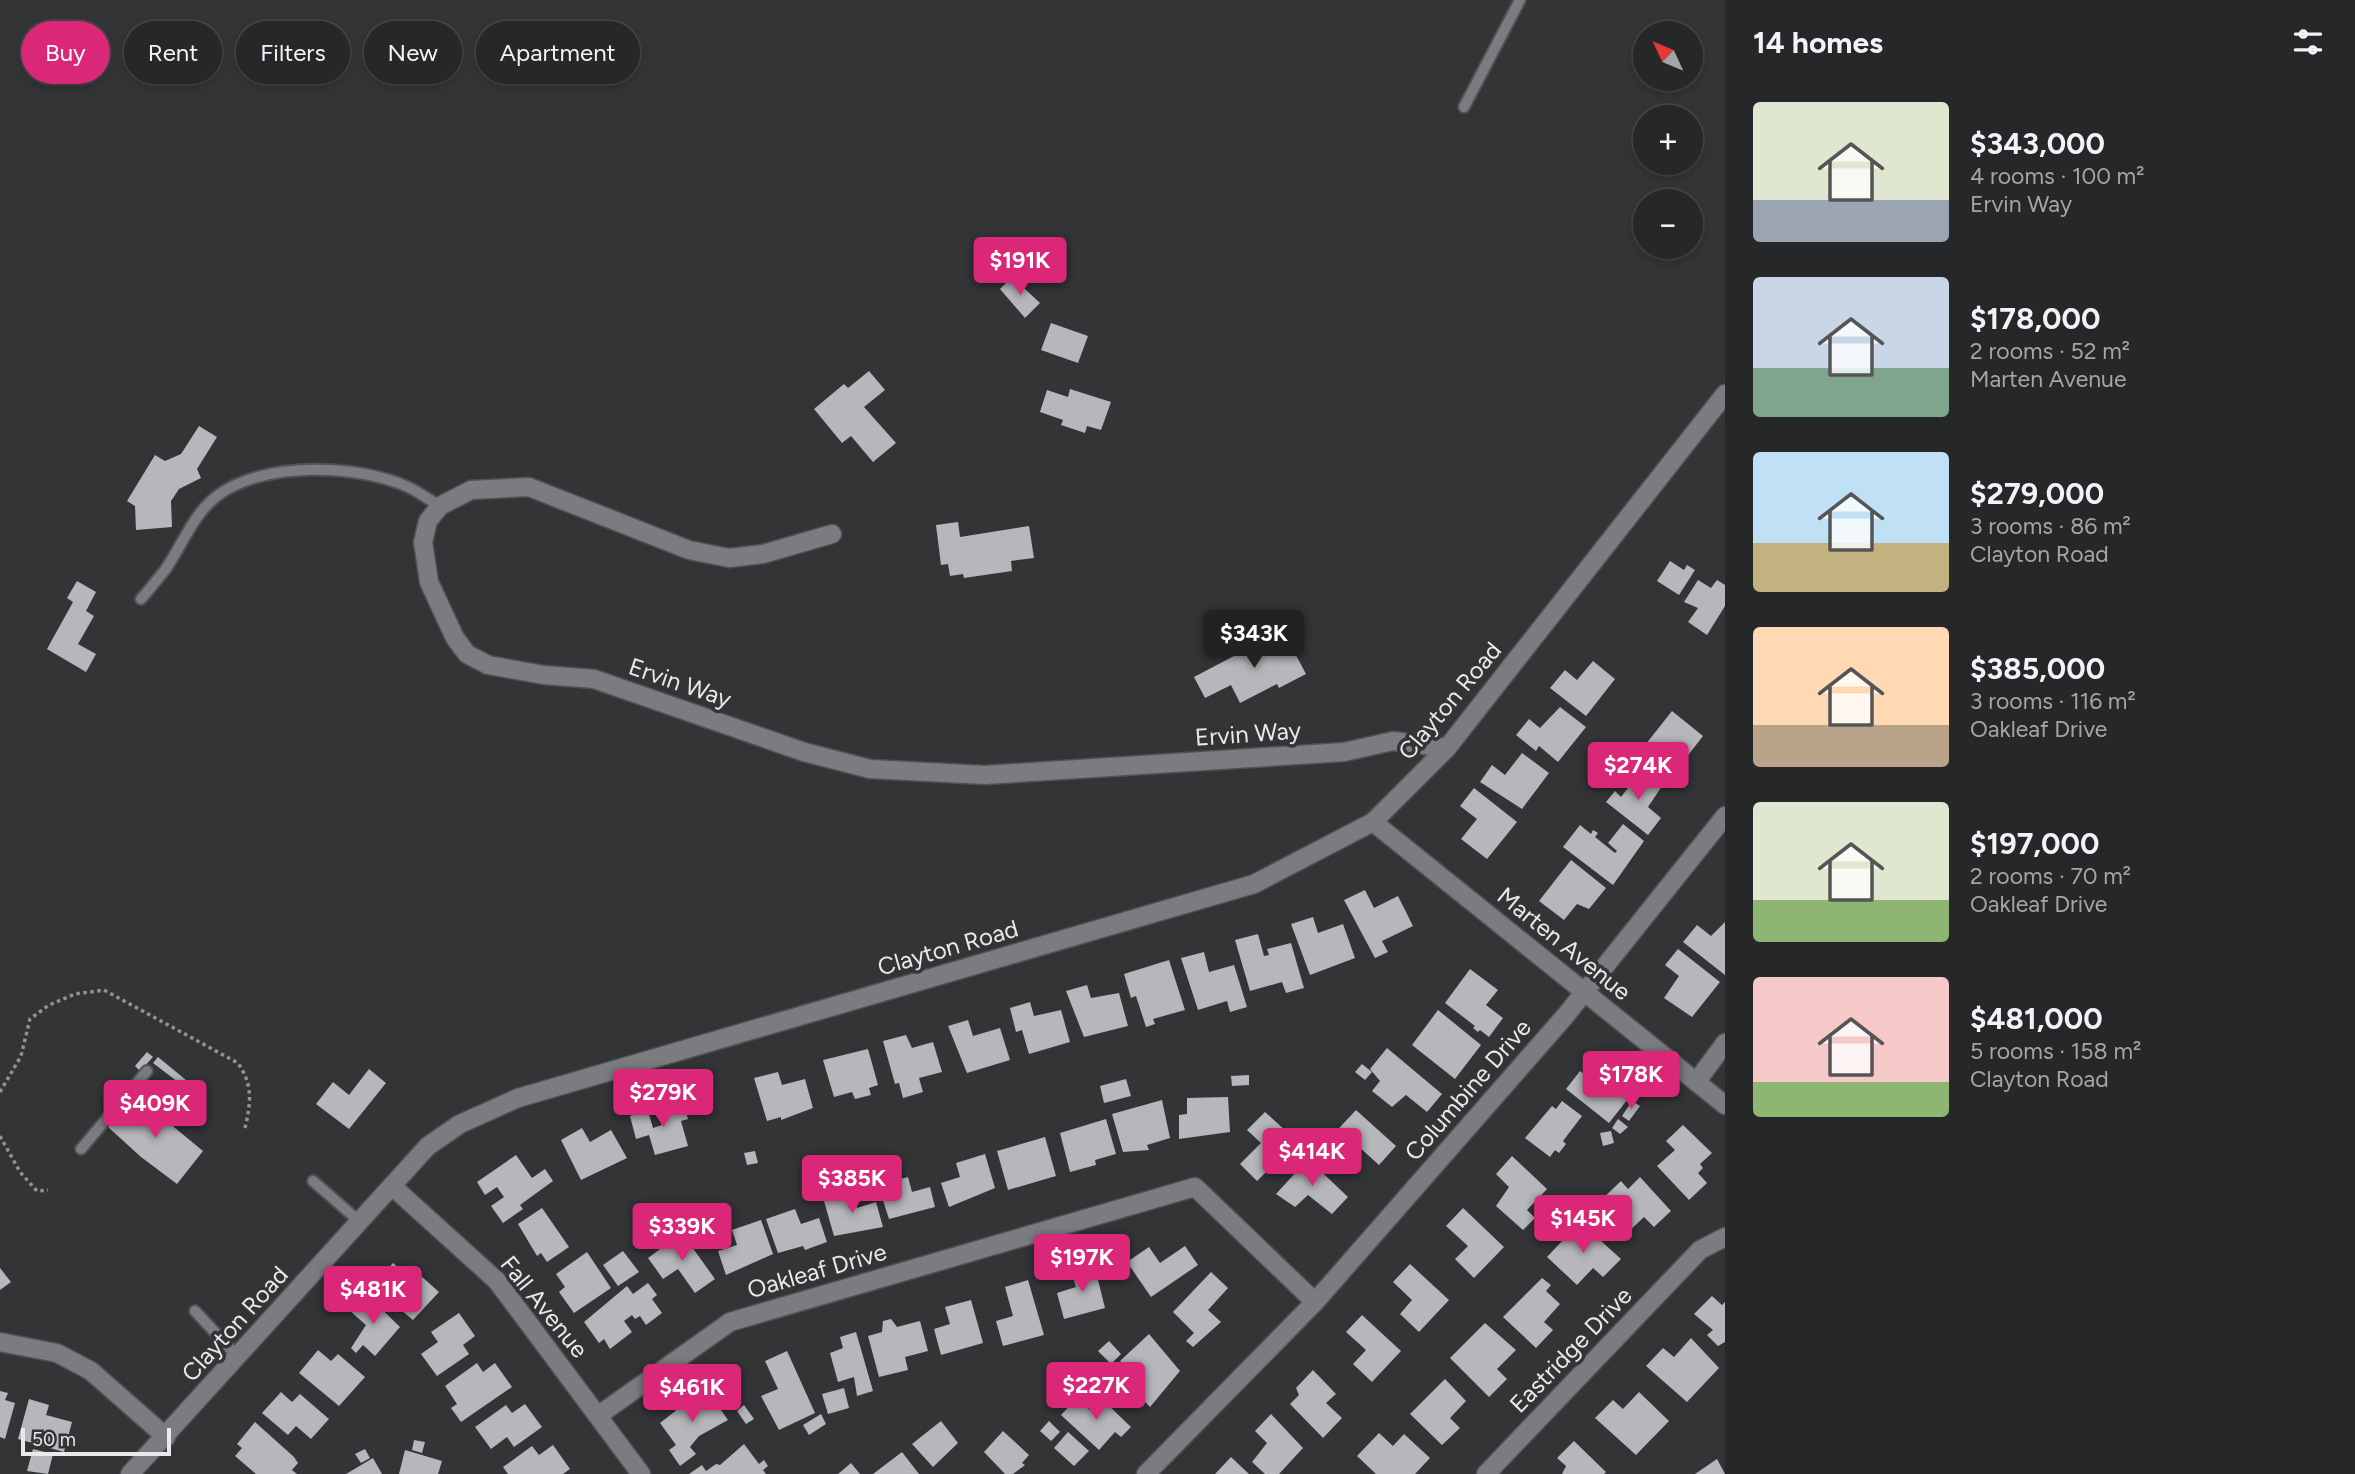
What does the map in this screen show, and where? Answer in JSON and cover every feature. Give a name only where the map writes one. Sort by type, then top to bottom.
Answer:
[{"type":"street","name":"Clayton Road","points":[[130,1474],[428,1146],[460,1125],[518,1098],[1254,884],[1373,822],[1447,748],[1725,394]]},
{"type":"street","points":[[440,506],[471,490],[529,487],[689,550],[729,558],[763,554],[832,534]]},
{"type":"street","name":"Ervin Way","points":[[440,506],[428,522],[422,542],[429,582],[455,638],[467,654],[488,666],[544,675],[594,679],[804,752],[870,769],[985,775],[1344,752],[1393,741],[1447,748]]},
{"type":"street","name":"Columbine Drive","points":[[1146,1474],[1315,1302],[1584,992],[1725,816]]},
{"type":"street","name":"Marten Avenue","points":[[1373,822],[1725,1105]]},
{"type":"street","points":[[1697,1081],[1725,1042]]},
{"type":"street","name":"Fall Avenue","points":[[392,1186],[497,1281],[641,1474]]},
{"type":"street","name":"Oakleaf Drive","points":[[599,1415],[730,1322],[1195,1188],[1315,1302]]},
{"type":"street","name":"Eastridge Drive","points":[[1486,1474],[1700,1250],[1725,1237]]},
{"type":"street","points":[[0,1342],[57,1353],[91,1371],[166,1437]]},
{"type":"lane","points":[[1464,107],[1520,0]]},
{"type":"lane","points":[[141,599],[165,570],[197,518],[217,496],[243,482],[288,470],[357,474],[407,487],[440,506]]},
{"type":"lane","points":[[81,1149],[147,1071]]},
{"type":"lane","points":[[313,1181],[360,1222]]},
{"type":"lane","points":[[195,1311],[238,1357]]},
{"type":"path","points":[[0,1093],[21,1056],[30,1019],[49,1005],[75,994],[104,990],[238,1062],[248,1079],[251,1102],[244,1128]]},
{"type":"path","points":[[0,1136],[20,1172],[37,1191],[48,1190]]},
{"type":"building","points":[[1012,277],[1040,303],[1025,318],[1000,289]]},
{"type":"building","points":[[1051,323],[1088,336],[1078,363],[1041,350]]},
{"type":"building","points":[[869,371],[885,390],[864,407],[896,443],[873,462],[851,436],[842,443],[814,409],[844,384],[848,388]]},
{"type":"building","points":[[1070,389],[1111,402],[1101,430],[1087,426],[1085,433],[1061,425],[1063,420],[1040,412],[1047,390],[1068,397]]},
{"type":"building","points":[[199,426],[217,437],[197,469],[201,478],[179,489],[171,501],[172,527],[136,530],[135,506],[127,501],[155,455],[165,461],[181,454]]},
{"type":"building","points":[[958,522],[960,537],[1029,526],[1034,558],[1011,561],[1012,571],[964,578],[963,574],[950,576],[948,564],[941,565],[936,525]]},
{"type":"building","points":[[1670,561],[1684,570],[1687,565],[1695,570],[1679,595],[1657,581]]},
{"type":"building","points":[[1698,580],[1711,588],[1717,580],[1725,585],[1725,606],[1707,635],[1688,622],[1698,608],[1684,602]]},
{"type":"building","points":[[77,581],[96,592],[86,611],[94,616],[78,644],[96,654],[86,672],[47,649],[73,602],[67,598]]},
{"type":"building","points":[[1283,631],[1306,674],[1279,688],[1277,684],[1240,703],[1231,685],[1205,698],[1194,677],[1251,647],[1255,654],[1268,647],[1265,641]]},
{"type":"building","points":[[1593,661],[1615,679],[1586,716],[1550,688],[1565,670],[1577,680]]},
{"type":"building","points":[[1560,707],[1586,727],[1558,762],[1539,746],[1536,751],[1516,735],[1529,719],[1540,728]]},
{"type":"building","points":[[1672,711],[1703,736],[1682,763],[1679,760],[1666,776],[1638,754]]},
{"type":"building","points":[[1522,753],[1549,773],[1522,809],[1480,782],[1492,765],[1505,775]]},
{"type":"building","points":[[1642,770],[1662,786],[1648,807],[1661,818],[1648,835],[1606,802],[1615,791],[1621,797]]},
{"type":"building","points":[[1474,788],[1517,822],[1487,859],[1461,839],[1477,819],[1460,806]]},
{"type":"building","points":[[1623,824],[1644,841],[1613,885],[1563,847],[1580,825],[1591,834],[1593,830],[1598,833],[1595,837],[1615,853],[1617,851],[1608,843]]},
{"type":"building","points":[[1571,860],[1606,888],[1589,909],[1577,904],[1564,920],[1539,901]]},
{"type":"building","points":[[1365,890],[1374,908],[1398,896],[1413,926],[1382,941],[1388,952],[1375,958],[1344,900]]},
{"type":"building","points":[[1313,917],[1318,933],[1343,924],[1355,958],[1310,975],[1291,924]]},
{"type":"building","points":[[1725,922],[1725,975],[1683,942],[1697,925],[1711,936]]},
{"type":"building","points":[[1258,934],[1264,956],[1269,955],[1267,949],[1291,943],[1304,988],[1286,993],[1282,982],[1250,991],[1235,940]]},
{"type":"building","points":[[1678,949],[1720,982],[1692,1017],[1664,998],[1679,976],[1665,965]]},
{"type":"building","points":[[1204,952],[1209,972],[1234,965],[1247,1007],[1230,1012],[1227,1001],[1198,1010],[1181,958]]},
{"type":"building","points":[[1169,960],[1185,1010],[1153,1019],[1155,1024],[1146,1027],[1136,996],[1131,998],[1124,974]]},
{"type":"building","points":[[1470,969],[1498,990],[1486,1005],[1503,1018],[1489,1037],[1480,1030],[1478,1032],[1473,1028],[1475,1026],[1445,1003]]},
{"type":"building","points":[[1087,985],[1091,998],[1119,993],[1128,1026],[1084,1037],[1066,991]]},
{"type":"building","points":[[1030,1002],[1034,1016],[1061,1010],[1070,1042],[1029,1054],[1022,1030],[1016,1032],[1010,1008]]},
{"type":"building","points":[[1438,1010],[1481,1045],[1455,1079],[1412,1045]]},
{"type":"building","points":[[968,1020],[973,1036],[1000,1028],[1010,1060],[967,1073],[948,1026]]},
{"type":"building","points":[[906,1035],[912,1048],[933,1042],[942,1072],[919,1078],[923,1092],[903,1098],[899,1083],[895,1084],[883,1041]]},
{"type":"building","points":[[1387,1048],[1442,1094],[1427,1112],[1406,1095],[1392,1107],[1372,1091],[1380,1081],[1370,1069]]},
{"type":"building","points":[[868,1049],[878,1085],[869,1088],[871,1095],[855,1099],[852,1092],[834,1097],[823,1060]]},
{"type":"building","points":[[147,1052],[153,1057],[140,1071],[135,1066]]},
{"type":"building","points":[[158,1057],[186,1080],[182,1085],[153,1063]]},
{"type":"building","points":[[1362,1064],[1372,1072],[1365,1080],[1355,1072]]},
{"type":"building","points":[[369,1069],[386,1083],[349,1129],[316,1104],[333,1082],[349,1095]]},
{"type":"building","points":[[1580,1071],[1604,1089],[1615,1075],[1635,1090],[1609,1123],[1566,1089]]},
{"type":"building","points":[[778,1072],[782,1085],[805,1079],[813,1108],[781,1120],[781,1117],[767,1121],[754,1078]]},
{"type":"building","points":[[1249,1075],[1249,1085],[1232,1086],[1231,1076]]},
{"type":"building","points":[[1126,1079],[1131,1096],[1104,1103],[1100,1086]]},
{"type":"building","points":[[135,1095],[203,1151],[177,1184],[141,1157],[108,1127]]},
{"type":"building","points":[[1228,1097],[1230,1132],[1179,1139],[1179,1115],[1187,1114],[1187,1098]]},
{"type":"building","points":[[1162,1100],[1170,1138],[1147,1145],[1149,1150],[1123,1152],[1112,1114]]},
{"type":"building","points":[[683,1101],[688,1119],[681,1121],[688,1146],[655,1155],[649,1135],[636,1139],[630,1116],[648,1111],[653,1128],[667,1120],[662,1107]]},
{"type":"building","points":[[1562,1101],[1582,1116],[1563,1141],[1566,1144],[1559,1153],[1555,1150],[1550,1157],[1525,1138],[1552,1106],[1556,1109]]},
{"type":"building","points":[[1632,1101],[1640,1106],[1629,1121],[1622,1116]]},
{"type":"building","points":[[1356,1110],[1396,1146],[1379,1165],[1358,1146],[1346,1159],[1327,1141]]},
{"type":"building","points":[[1265,1112],[1297,1141],[1257,1181],[1240,1164],[1261,1143],[1247,1130]]},
{"type":"building","points":[[1106,1119],[1116,1154],[1095,1160],[1096,1165],[1070,1172],[1060,1133]]},
{"type":"building","points":[[1618,1119],[1628,1127],[1620,1134],[1612,1128]]},
{"type":"building","points":[[1683,1125],[1712,1153],[1700,1164],[1703,1168],[1698,1173],[1707,1183],[1689,1200],[1657,1166],[1675,1150],[1666,1141]]},
{"type":"building","points":[[582,1128],[590,1142],[611,1130],[627,1158],[581,1180],[561,1140]]},
{"type":"building","points":[[1611,1131],[1614,1143],[1603,1146],[1600,1133]]},
{"type":"building","points":[[1045,1137],[1056,1176],[1008,1190],[997,1151]]},
{"type":"building","points":[[755,1151],[758,1163],[747,1165],[744,1153]]},
{"type":"building","points":[[985,1154],[995,1188],[949,1207],[941,1183],[960,1177],[956,1163]]},
{"type":"building","points":[[516,1155],[532,1178],[545,1169],[553,1181],[520,1205],[523,1209],[503,1223],[491,1206],[504,1197],[497,1187],[485,1195],[477,1182]]},
{"type":"building","points":[[1512,1156],[1547,1189],[1527,1210],[1535,1218],[1523,1230],[1496,1206],[1509,1187],[1496,1174]]},
{"type":"building","points":[[1308,1159],[1348,1197],[1332,1214],[1308,1195],[1295,1207],[1276,1194]]},
{"type":"building","points":[[908,1177],[912,1192],[930,1187],[935,1207],[889,1219],[878,1185]]},
{"type":"building","points":[[1640,1177],[1671,1211],[1654,1227],[1644,1217],[1626,1234],[1618,1225],[1614,1228],[1602,1216],[1606,1210],[1599,1202],[1621,1181],[1628,1189]]},
{"type":"building","points":[[853,1192],[857,1208],[876,1202],[883,1227],[834,1236],[824,1201]]},
{"type":"building","points":[[542,1208],[569,1247],[547,1262],[541,1253],[537,1256],[518,1224]]},
{"type":"building","points":[[1463,1208],[1504,1247],[1474,1278],[1455,1259],[1468,1246],[1446,1226]]},
{"type":"building","points":[[795,1209],[801,1224],[819,1218],[827,1242],[805,1250],[803,1246],[778,1253],[766,1219]]},
{"type":"building","points":[[761,1220],[773,1254],[726,1275],[718,1251],[737,1245],[732,1230]]},
{"type":"building","points":[[1580,1222],[1621,1259],[1603,1277],[1593,1268],[1577,1285],[1547,1257]]},
{"type":"building","points":[[682,1233],[715,1279],[695,1293],[678,1269],[663,1279],[648,1258]]},
{"type":"building","points":[[1185,1246],[1198,1265],[1151,1297],[1127,1262],[1149,1247],[1160,1263]]},
{"type":"building","points":[[623,1251],[639,1272],[618,1286],[603,1265]]},
{"type":"building","points":[[587,1252],[611,1288],[574,1313],[559,1292],[565,1287],[556,1274]]},
{"type":"building","points":[[393,1263],[406,1275],[412,1268],[439,1292],[413,1320],[372,1286]]},
{"type":"building","points":[[1094,1264],[1105,1308],[1064,1319],[1057,1293],[1076,1287],[1071,1270]]},
{"type":"building","points":[[1410,1264],[1449,1300],[1419,1332],[1400,1314],[1412,1300],[1393,1282]]},
{"type":"building","points":[[0,1268],[11,1282],[0,1290]]},
{"type":"building","points":[[1211,1272],[1228,1288],[1208,1310],[1221,1322],[1193,1347],[1186,1341],[1194,1333],[1173,1312]]},
{"type":"building","points":[[1542,1278],[1551,1285],[1546,1291],[1560,1304],[1544,1322],[1553,1330],[1536,1348],[1503,1317]]},
{"type":"building","points":[[1028,1280],[1044,1335],[1003,1346],[996,1321],[1013,1316],[1005,1287]]},
{"type":"building","points":[[648,1283],[657,1295],[652,1299],[662,1313],[646,1325],[640,1316],[635,1319],[632,1315],[624,1321],[632,1332],[610,1349],[604,1339],[599,1343],[584,1322],[627,1286],[633,1294]]},
{"type":"building","points":[[366,1294],[400,1327],[375,1356],[363,1345],[356,1353],[351,1348],[366,1325],[350,1311]]},
{"type":"building","points":[[1712,1296],[1722,1305],[1725,1302],[1725,1342],[1718,1346],[1707,1335],[1713,1330],[1694,1314]]},
{"type":"building","points":[[971,1300],[983,1343],[941,1355],[934,1329],[950,1324],[945,1307]]},
{"type":"building","points":[[459,1313],[475,1336],[463,1345],[469,1354],[437,1376],[421,1354],[438,1342],[431,1332]]},
{"type":"building","points":[[1362,1315],[1401,1351],[1372,1382],[1353,1364],[1366,1350],[1346,1332]]},
{"type":"building","points":[[891,1319],[897,1327],[920,1321],[928,1351],[905,1357],[908,1370],[879,1377],[868,1336],[882,1332],[883,1321]]},
{"type":"building","points":[[1485,1323],[1516,1350],[1497,1369],[1507,1379],[1489,1397],[1450,1358]]},
{"type":"building","points":[[856,1332],[873,1391],[857,1396],[854,1377],[838,1382],[830,1353],[843,1348],[840,1337]]},
{"type":"building","points":[[1149,1334],[1180,1371],[1150,1407],[1122,1378],[1130,1370],[1120,1361]]},
{"type":"building","points":[[1691,1338],[1719,1368],[1687,1402],[1646,1366],[1663,1348],[1674,1357]]},
{"type":"building","points":[[1109,1341],[1121,1354],[1111,1364],[1098,1351]]},
{"type":"building","points":[[318,1350],[331,1361],[338,1354],[365,1377],[339,1406],[299,1373]]},
{"type":"building","points":[[787,1351],[815,1413],[779,1430],[761,1396],[778,1389],[765,1361]]},
{"type":"building","points":[[477,1363],[483,1372],[495,1363],[512,1387],[461,1422],[451,1408],[457,1404],[445,1386]]},
{"type":"building","points":[[1096,1370],[1111,1384],[1096,1400],[1081,1386]]},
{"type":"building","points":[[1313,1370],[1336,1394],[1326,1403],[1342,1418],[1323,1438],[1290,1404],[1299,1395],[1296,1388]]},
{"type":"building","points":[[1445,1379],[1466,1401],[1450,1418],[1460,1428],[1442,1445],[1410,1414]]},
{"type":"building","points":[[705,1388],[728,1420],[699,1436],[690,1447],[696,1454],[680,1466],[669,1450],[676,1445],[660,1423]]},
{"type":"building","points":[[844,1388],[849,1408],[828,1414],[822,1394]]},
{"type":"building","points":[[0,1391],[8,1393],[5,1400],[15,1403],[5,1439],[0,1437]]},
{"type":"building","points":[[281,1392],[292,1402],[300,1394],[329,1419],[311,1439],[296,1426],[288,1435],[262,1413]]},
{"type":"building","points":[[1639,1392],[1669,1421],[1636,1455],[1595,1418],[1613,1400],[1623,1409]]},
{"type":"building","points":[[1077,1398],[1093,1413],[1104,1401],[1131,1427],[1121,1437],[1115,1432],[1099,1450],[1061,1415]]},
{"type":"building","points":[[29,1399],[49,1405],[46,1415],[72,1422],[64,1452],[18,1439]]},
{"type":"building","points":[[525,1404],[542,1427],[514,1447],[507,1437],[491,1449],[475,1427],[506,1405],[512,1413]]},
{"type":"building","points":[[744,1405],[754,1419],[746,1424],[737,1411]]},
{"type":"building","points":[[821,1414],[826,1424],[809,1435],[803,1425]]},
{"type":"building","points":[[1271,1414],[1303,1448],[1279,1474],[1265,1474],[1252,1462],[1267,1443],[1255,1431]]},
{"type":"building","points":[[941,1421],[958,1443],[933,1467],[912,1444]]},
{"type":"building","points":[[1049,1421],[1060,1432],[1051,1441],[1040,1431]]},
{"type":"building","points":[[255,1422],[294,1457],[298,1463],[292,1470],[297,1474],[256,1474],[235,1456],[242,1448],[237,1444]]},
{"type":"building","points":[[1003,1431],[1029,1455],[1022,1463],[1025,1465],[1013,1474],[1005,1474],[984,1452]]},
{"type":"building","points":[[1068,1432],[1089,1451],[1074,1466],[1054,1448]]},
{"type":"building","points":[[1379,1433],[1393,1446],[1404,1434],[1430,1458],[1415,1474],[1376,1474],[1357,1456]]},
{"type":"building","points":[[414,1440],[425,1442],[422,1453],[412,1450]]},
{"type":"building","points":[[1574,1441],[1606,1472],[1604,1474],[1562,1474],[1566,1466],[1557,1458]]},
{"type":"building","points":[[744,1444],[759,1464],[764,1460],[768,1466],[763,1470],[766,1474],[689,1474],[702,1465],[706,1471],[716,1464],[720,1465]]},
{"type":"building","points":[[553,1445],[570,1469],[563,1474],[508,1474],[503,1467],[532,1446],[539,1455]]},
{"type":"building","points":[[33,1449],[53,1454],[48,1474],[27,1471]]},
{"type":"building","points":[[365,1449],[370,1458],[361,1463],[355,1454]]},
{"type":"building","points":[[405,1450],[442,1461],[438,1474],[399,1474]]},
{"type":"building","points":[[902,1452],[919,1474],[873,1474]]},
{"type":"building","points":[[1231,1457],[1249,1474],[1215,1474]]},
{"type":"building","points":[[373,1458],[382,1474],[346,1474]]},
{"type":"building","points":[[1717,1459],[1725,1474],[1695,1474]]},
{"type":"building","points":[[851,1463],[860,1474],[838,1474]]}]
